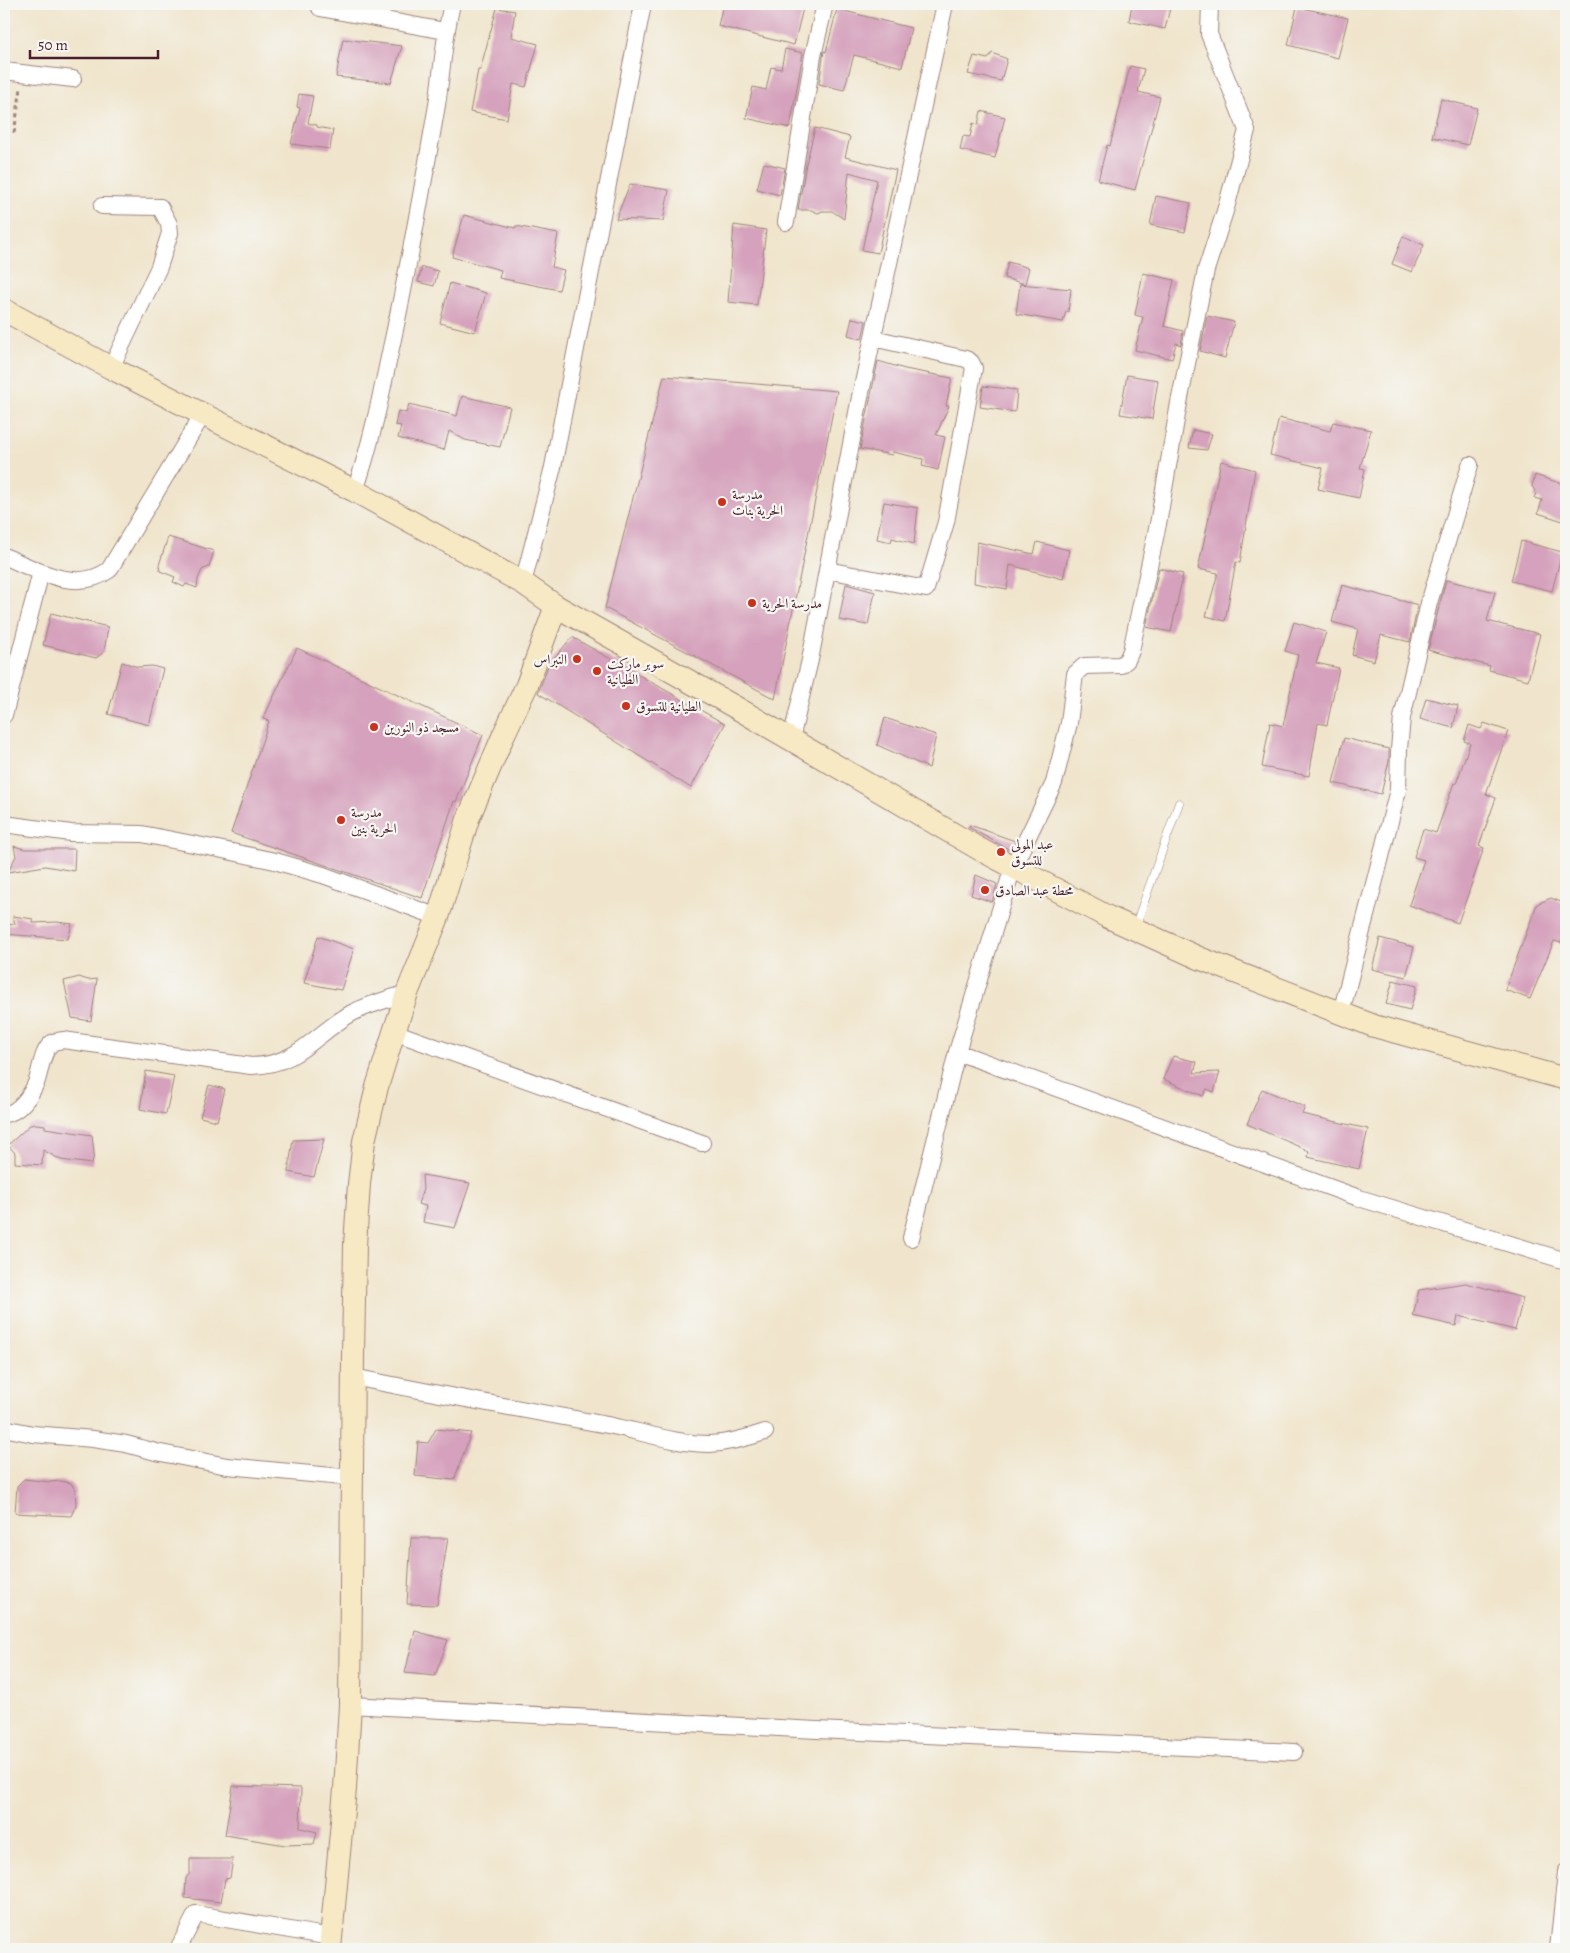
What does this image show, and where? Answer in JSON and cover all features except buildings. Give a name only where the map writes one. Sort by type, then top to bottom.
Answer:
[{"type":"street","points":[[355,491],[365,462],[379,408],[419,216],[440,83],[446,31],[452,4]]},
{"type":"street","points":[[523,583],[553,468],[643,4]]},
{"type":"street","points":[[786,222],[813,56],[824,4]]},
{"type":"street","points":[[791,739],[828,570],[873,338],[945,4]]},
{"type":"street","points":[[911,1238],[957,1052],[1013,867],[1054,783],[1068,723],[1076,674],[1084,666],[1121,665],[1127,660],[1130,651],[1158,524],[1179,403],[1206,270],[1226,208],[1246,130],[1209,34],[1210,4]]},
{"type":"street","points":[[320,8],[446,31]]},
{"type":"street","points":[[4,71],[73,79]]},
{"type":"street","points":[[102,206],[160,207],[169,224],[170,233],[159,267],[111,368]]},
{"type":"street","points":[[4,310],[111,368],[355,491],[523,583],[556,606],[1013,867],[1108,917],[1199,958],[1374,1026],[1566,1079]]},
{"type":"street","points":[[828,570],[926,589],[946,522],[974,368],[971,362],[966,359],[873,338]]},
{"type":"street","points":[[4,556],[63,580],[87,580],[99,577],[109,570],[202,414]]},
{"type":"street","points":[[1341,1013],[1398,790],[1398,749],[1402,718],[1429,603],[1470,465]]},
{"type":"street","points":[[4,715],[41,572]]},
{"type":"street","points":[[178,1949],[196,1914],[330,1943],[344,1798],[350,1705],[355,1245],[364,1141],[394,1032],[407,993],[438,917],[468,819],[527,684],[556,606]]},
{"type":"street","points":[[4,824],[71,833],[142,834],[275,861],[323,875],[438,917]]},
{"type":"street","points":[[4,1114],[19,1108],[28,1096],[36,1084],[45,1052],[52,1043],[63,1040],[251,1066],[268,1066],[294,1055],[352,1013],[407,993]]},
{"type":"street","points":[[394,1032],[702,1143]]},
{"type":"street","points":[[957,1052],[1359,1198],[1566,1261]]},
{"type":"street","points":[[353,1377],[476,1402],[618,1427],[686,1442],[710,1444],[742,1440],[765,1432]]},
{"type":"street","points":[[4,1428],[33,1434],[118,1443],[227,1466],[353,1478]]},
{"type":"street","points":[[350,1705],[1294,1752]]},
{"type":"street","points":[[1561,1944],[1566,1872]]},
{"type":"lane","points":[[1134,929],[1180,803]]},
{"type":"path","points":[[14,133],[24,73]]},
{"type":"place","name":"مدرسة الحرية بنات","points":[[722,502]]},
{"type":"place","name":"مدرسة الحرية","points":[[752,603]]},
{"type":"place","name":"النبراس","points":[[577,659]]},
{"type":"place","name":"سوبر ماركت الطيانية","points":[[597,671]]},
{"type":"place","name":"الطيانية للتسوق","points":[[626,706]]},
{"type":"place","name":"مسجد ذو النورين","points":[[374,727]]},
{"type":"place","name":"مدرسة الحرية بنين","points":[[341,820]]},
{"type":"place","name":"عبد المولى للتسوق","points":[[1001,852]]},
{"type":"place","name":"محطة عبد الصادق","points":[[985,890]]}]
